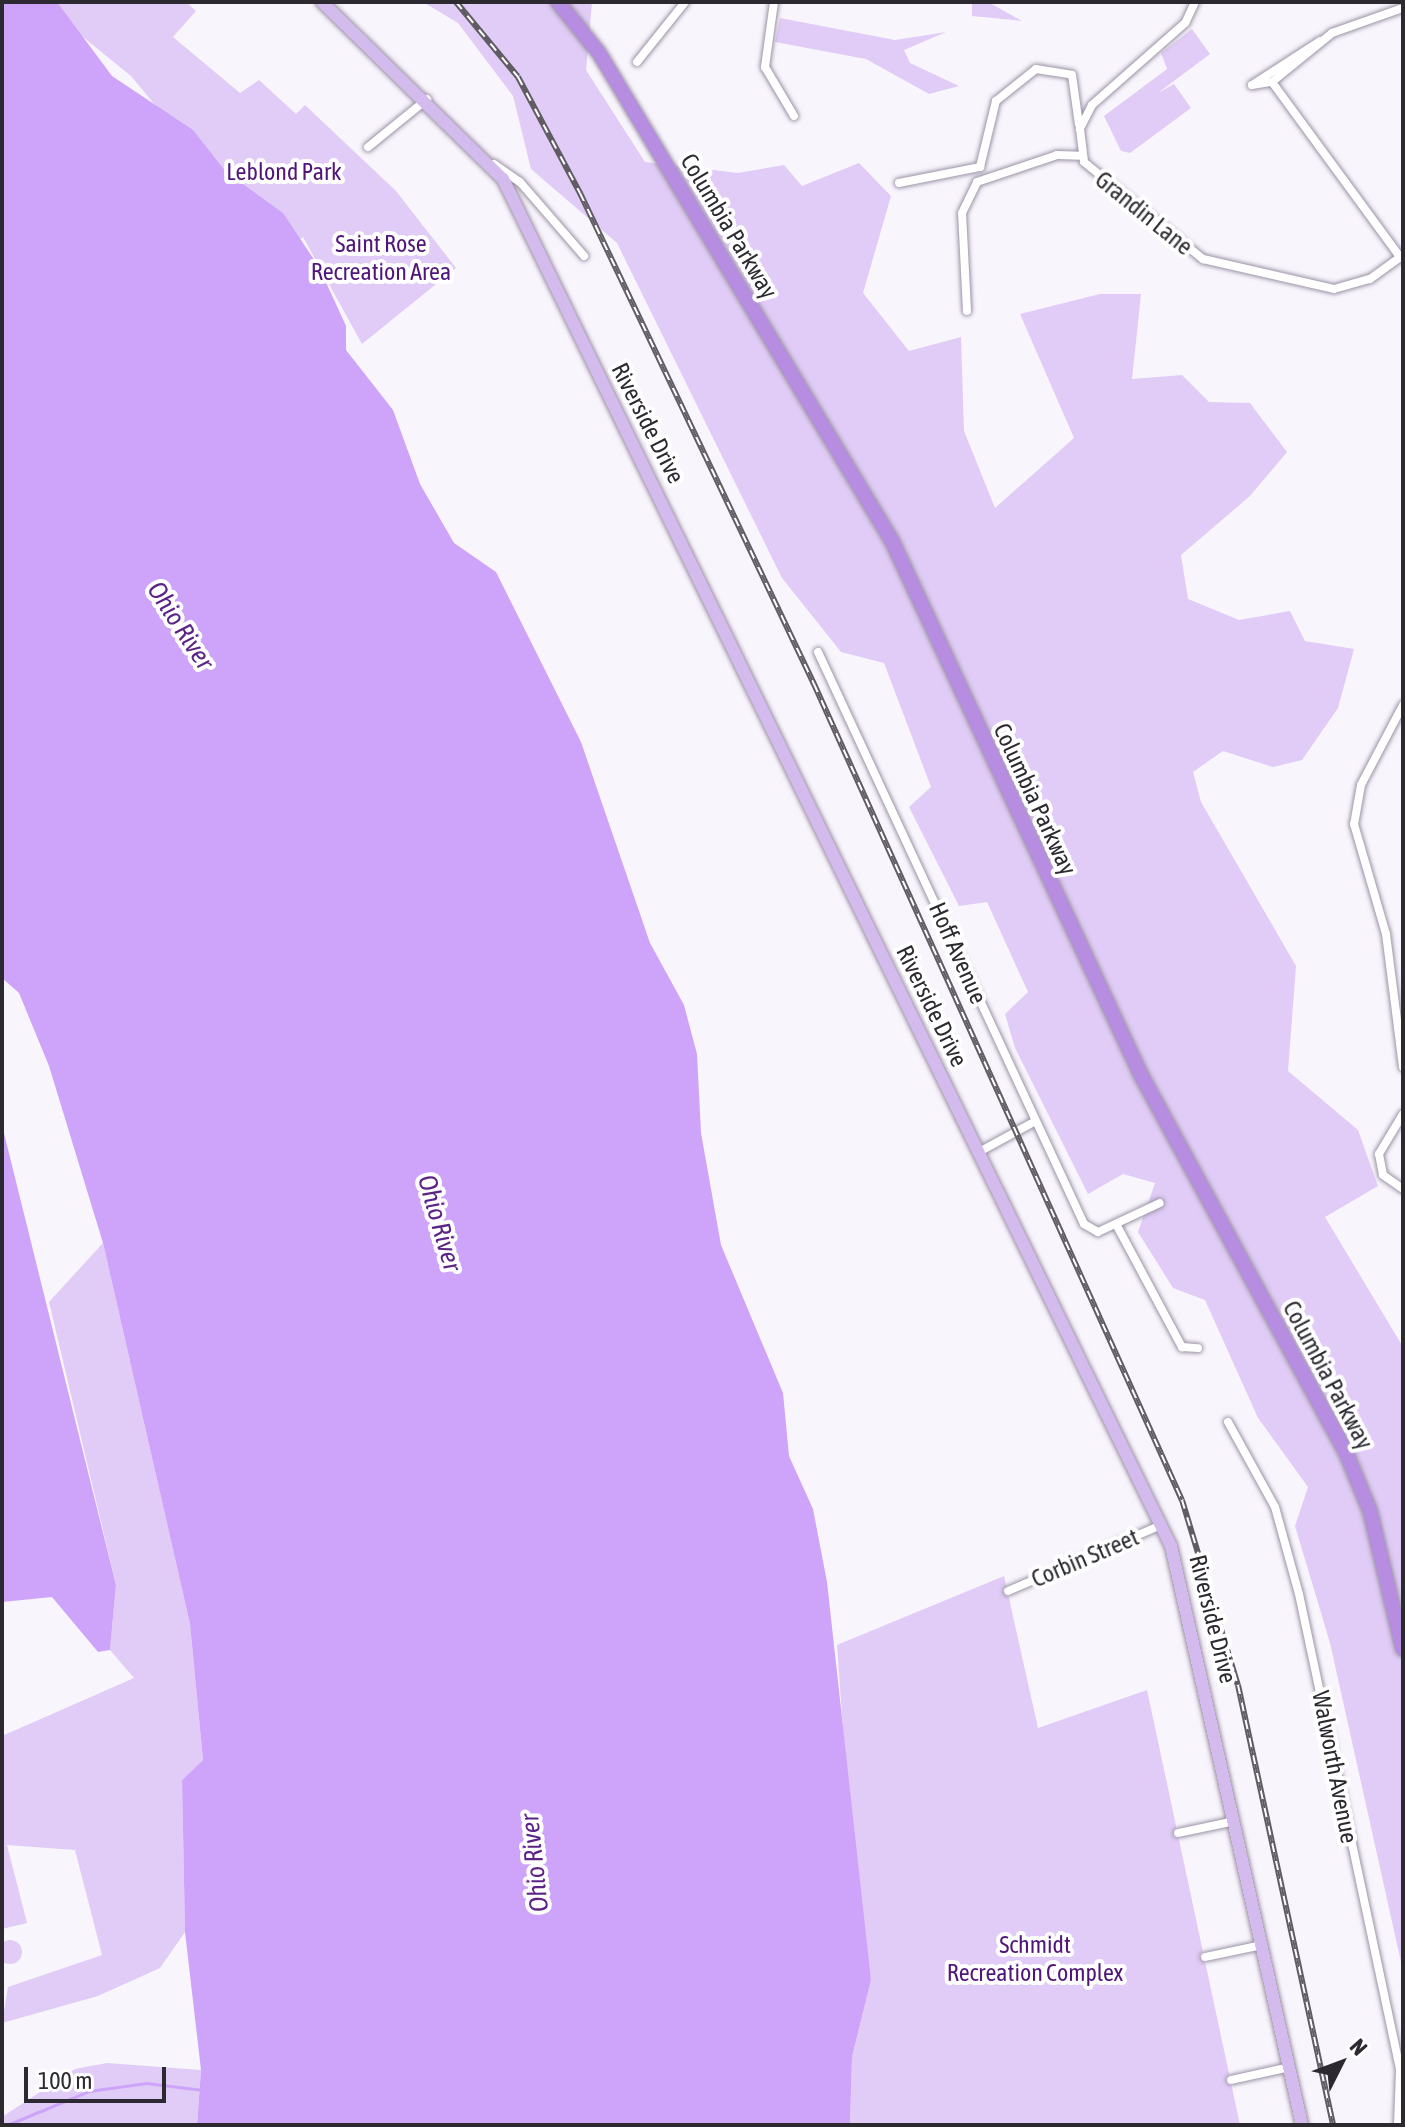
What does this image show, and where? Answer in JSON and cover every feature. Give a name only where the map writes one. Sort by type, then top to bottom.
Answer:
[{"type":"highway","name":"Columbia Parkway","points":[[558,2],[599,53],[892,541],[1141,1075],[1347,1455],[1370,1511],[1403,1649]]},
{"type":"main road","name":"Riverside Drive","points":[[322,2],[493,164],[1161,1525],[1186,1589],[1302,2125]]},
{"type":"street","points":[[637,62],[685,2]]},
{"type":"street","points":[[774,2],[765,67],[794,116]]},
{"type":"street","points":[[1080,129],[1106,88],[1185,23],[1195,2]]},
{"type":"street","points":[[1320,41],[1272,82],[1252,85],[1320,41],[1403,8]]},
{"type":"street","name":"Grandin Lane","points":[[899,183],[980,167],[996,101],[1036,69],[1072,75],[1081,156],[1127,203],[1203,259],[1334,289],[1370,279],[1402,256]]},
{"type":"street","points":[[1272,82],[1402,256]]},
{"type":"street","points":[[368,147],[427,99]]},
{"type":"street","points":[[967,311],[962,213],[977,182],[1057,155],[1081,156]]},
{"type":"street","points":[[493,164],[520,182],[584,256]]},
{"type":"street","name":"Hoff Avenue","points":[[818,652],[1034,1122],[1087,1228],[1114,1225]]},
{"type":"street","points":[[1403,705],[1361,785],[1354,824],[1386,934],[1403,1067]]},
{"type":"street","points":[[1403,1114],[1379,1154],[1383,1175],[1403,1189]]},
{"type":"street","points":[[979,1152],[1034,1122]]},
{"type":"street","points":[[1160,1203],[1114,1225],[1182,1347],[1198,1348]]},
{"type":"street","name":"Walworth Avenue","points":[[1228,1422],[1275,1507],[1299,1594],[1400,2070],[1398,2125]]},
{"type":"street","name":"Corbin Street","points":[[1008,1591],[1161,1525]]},
{"type":"street","points":[[1178,1833],[1236,1821]]},
{"type":"street","points":[[1205,1957],[1262,1945]]},
{"type":"street","points":[[1231,2080],[1290,2067]]},
{"type":"green space","name":"Leblond Park","points":[[40,2],[186,2],[196,11],[173,37],[240,93],[259,80],[296,114],[305,105],[396,191],[456,268],[362,344],[303,237],[280,256],[131,76]]},
{"type":"green space","points":[[423,2],[592,2],[586,70],[645,162],[738,173],[784,165],[802,186],[859,163],[891,196],[863,293],[909,351],[961,337],[964,431],[995,508],[1074,438],[1020,314],[1100,294],[1141,294],[1132,379],[1182,375],[1209,402],[1250,403],[1287,452],[1250,496],[1181,555],[1188,599],[1239,620],[1290,611],[1305,641],[1354,649],[1338,708],[1302,760],[1273,767],[1223,751],[1193,772],[1201,802],[1296,966],[1288,1071],[1358,1130],[1378,1186],[1325,1217],[1403,1347],[1403,1971],[1330,1643],[1295,1526],[1308,1487],[1258,1418],[1205,1300],[1173,1288],[1138,1232],[1155,1183],[1123,1174],[1088,1194],[1015,1048],[1005,1014],[1028,992],[987,902],[959,906],[909,807],[931,787],[884,663],[841,652],[782,578],[617,243],[531,169],[513,96],[458,23]]},
{"type":"green space","points":[[972,2],[988,2],[1022,21],[972,16]]},
{"type":"green space","points":[[780,18],[895,40],[946,32],[904,50],[910,63],[959,86],[929,94],[866,59],[775,42]]},
{"type":"green space","points":[[1192,29],[1210,54],[1158,93],[1174,84],[1191,108],[1130,153],[1121,151],[1104,116],[1167,69],[1161,53]]},
{"type":"green space","points":[[103,1243],[190,1624],[203,1760],[182,1780],[185,1932],[160,1968],[98,1996],[2,2023],[8,1987],[102,1955],[75,1850],[7,1845],[27,1923],[2,1929],[2,1736],[134,1678],[110,1650],[116,1585],[49,1302]]},
{"type":"green space","name":"Schmidt Recreation Complex","points":[[1004,1576],[1038,1728],[1147,1690],[1240,2125],[850,2125],[852,2057],[871,1980],[851,1842],[837,1645]]},
{"type":"green space","points":[[10,1940],[21,1947],[22,1952],[15,1963],[10,1964],[-1,1957],[-2,1952],[5,1941]]},
{"type":"green space","points":[[107,2063],[201,2070],[197,2125],[2,2125],[2,2117],[75,2069]]},
{"type":"water","name":"Ohio River","points":[[2,2],[57,2],[112,76],[193,130],[226,172],[283,213],[319,267],[346,326],[346,350],[393,410],[420,484],[454,543],[496,572],[581,742],[650,943],[684,1005],[697,1054],[701,1133],[721,1245],[783,1393],[789,1456],[813,1509],[827,1582],[871,1980],[852,2057],[850,2125],[197,2125],[201,2070],[185,1932],[182,1780],[203,1760],[190,1624],[103,1243],[49,1066],[19,993],[2,978]]},
{"type":"water","points":[[2,1125],[116,1585],[110,1650],[98,1652],[52,1597],[2,1602]]},
{"type":"waterway","points":[[7,2125],[89,2091],[146,2083],[203,2090]]},
{"type":"railway","points":[[456,2],[518,77],[580,193],[814,684],[1182,1500],[1238,1685],[1333,2125]]},
{"type":"park label","name":"Saint Rose Recreation Area","points":[[381,258]]}]
